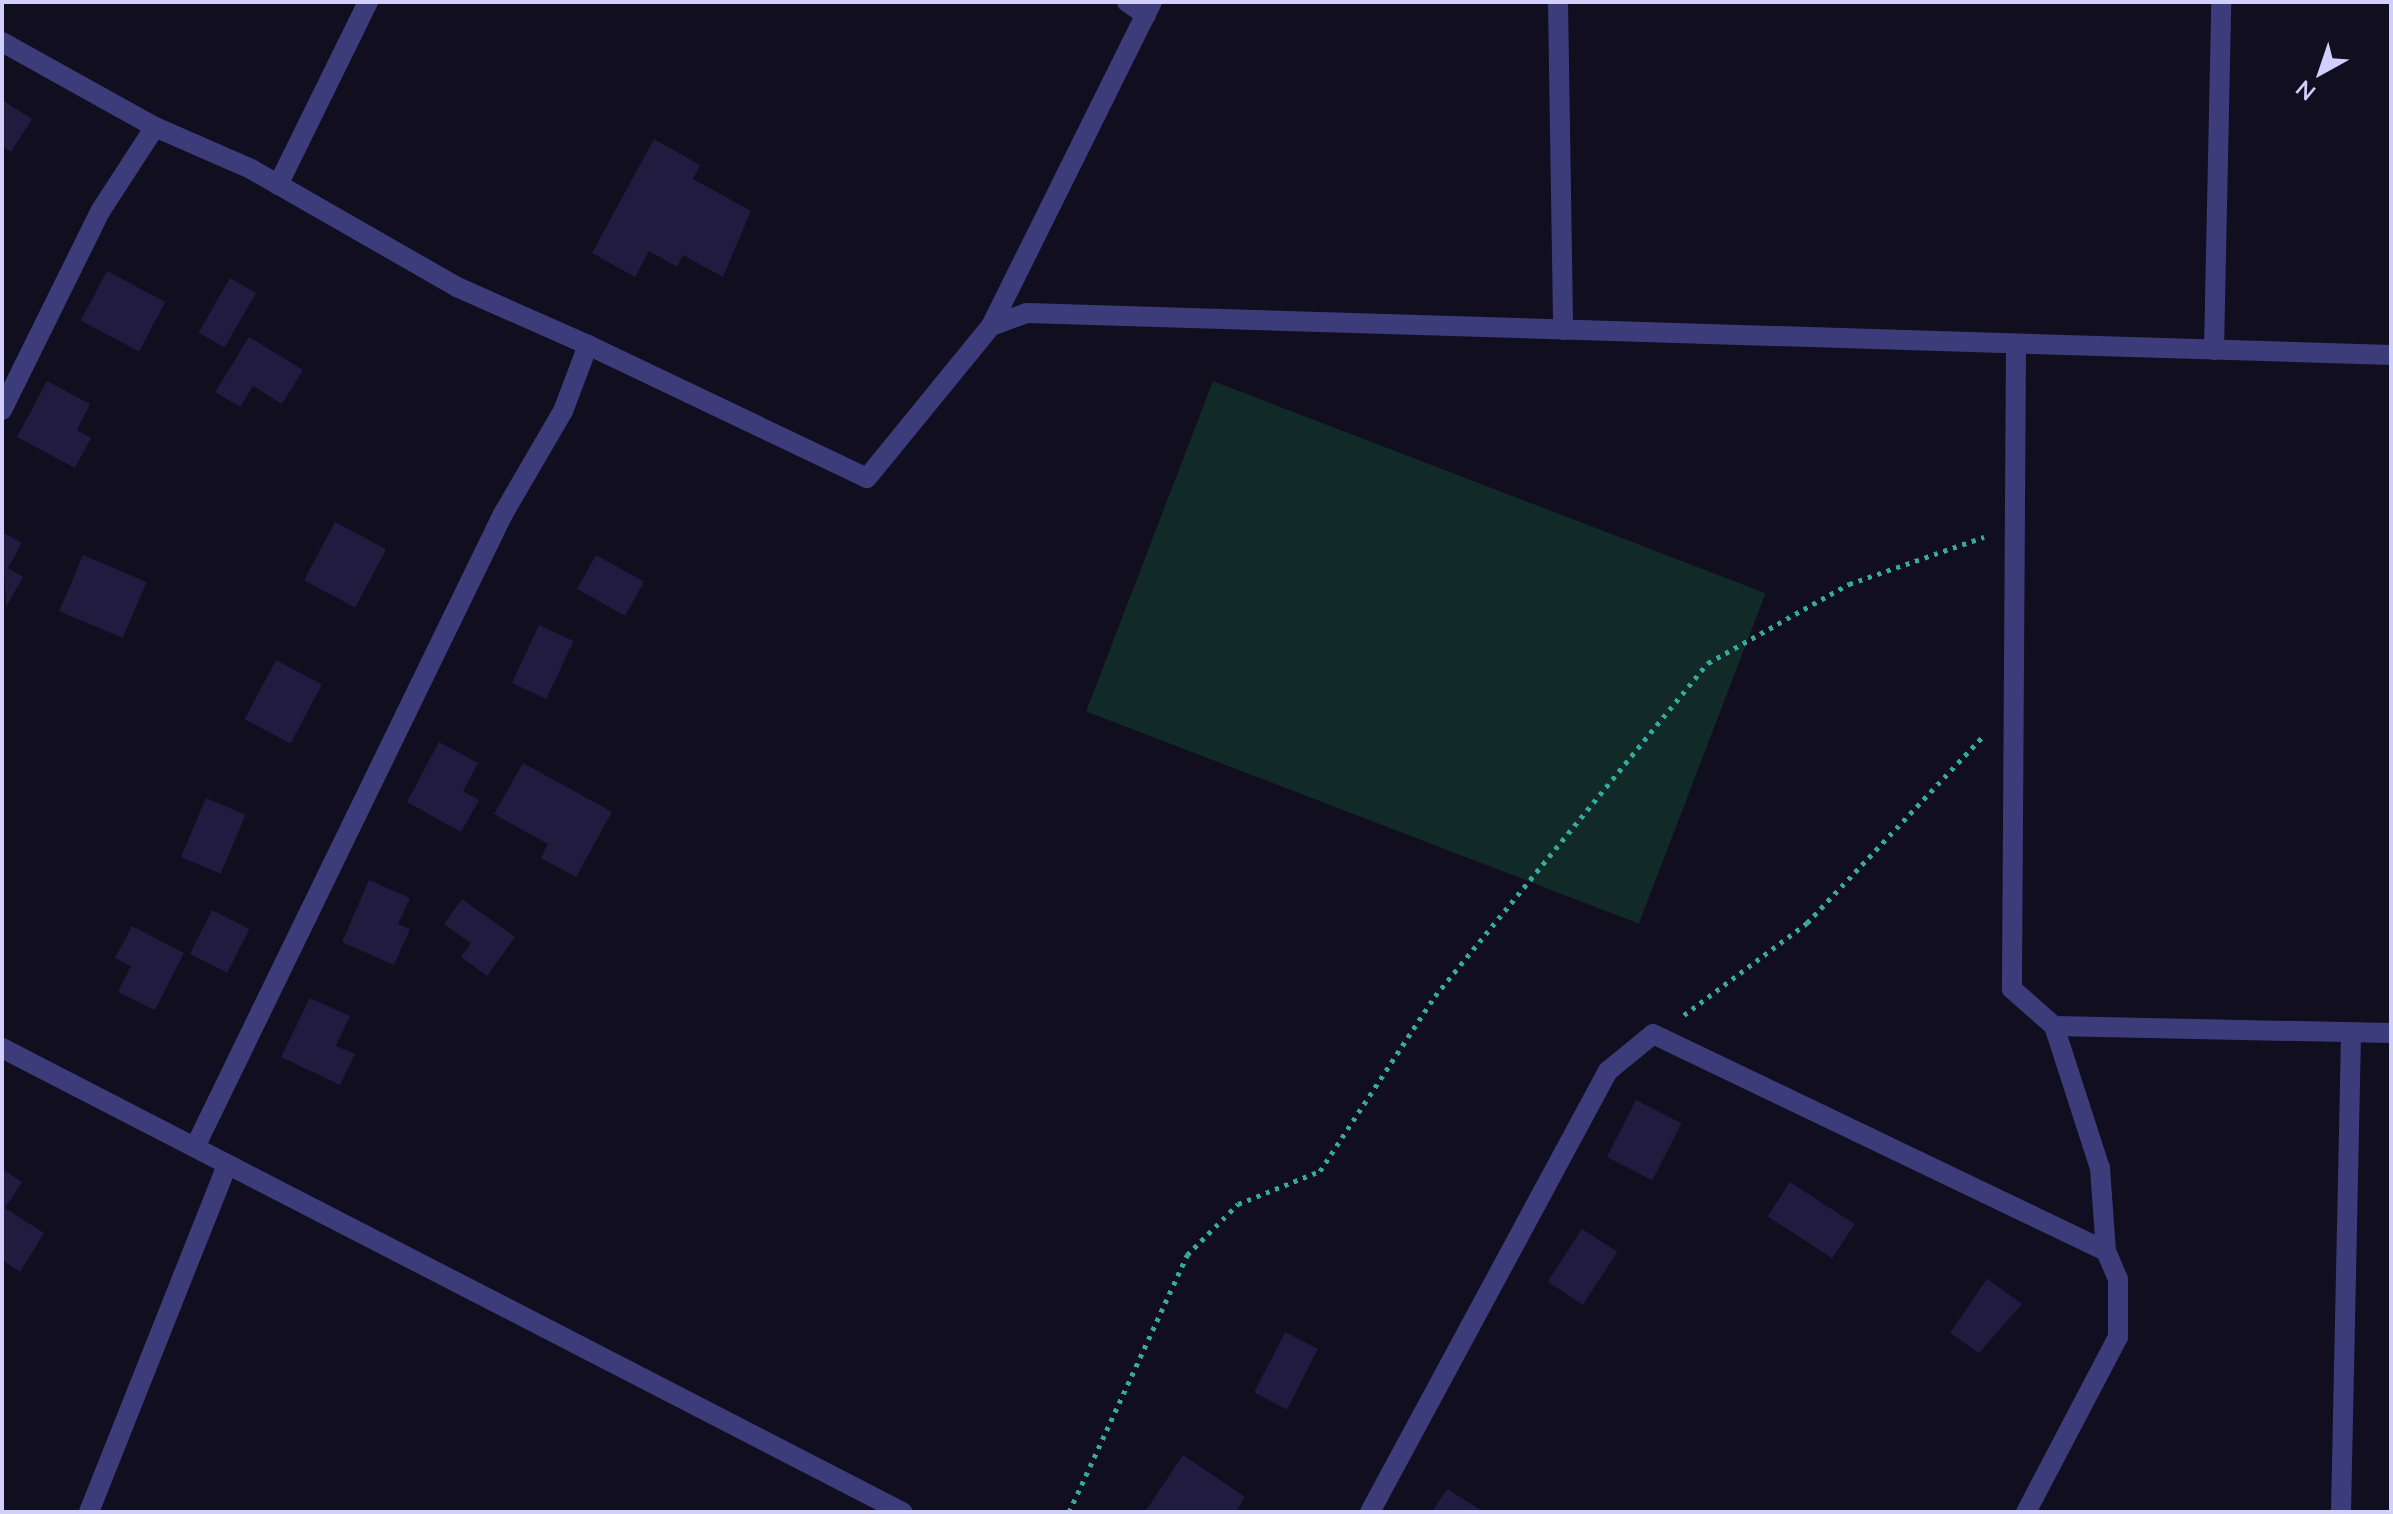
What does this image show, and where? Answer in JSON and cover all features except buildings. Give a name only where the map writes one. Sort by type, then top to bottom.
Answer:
[{"type":"street","points":[[278,185],[368,2]]},
{"type":"street","points":[[2,42],[155,127],[278,185],[457,287],[588,345],[867,478],[991,326],[1149,8],[1127,2]]},
{"type":"street","points":[[1558,2],[1563,330]]},
{"type":"street","points":[[2214,350],[2221,2]]},
{"type":"street","points":[[2,410],[101,210],[155,127]]},
{"type":"street","points":[[991,326],[1027,313],[2391,355]]},
{"type":"street","points":[[2016,344],[2012,989],[2054,1026],[2100,1168],[2106,1251],[2118,1279],[2118,1337],[2026,1512]]},
{"type":"street","points":[[195,1147],[503,514],[563,411],[588,345]]},
{"type":"street","points":[[2054,1026],[2391,1033]]},
{"type":"street","points":[[2341,1512],[2351,1032]]},
{"type":"street","points":[[1370,1512],[1608,1071],[1653,1034],[2106,1251]]},
{"type":"street","points":[[2,1048],[902,1512]]},
{"type":"street","points":[[89,1512],[227,1165]]},
{"type":"path","points":[[1069,1512],[1187,1255],[1238,1204],[1320,1171],[1435,996],[1708,663],[1849,584],[2015,526]]},
{"type":"path","points":[[1653,1034],[1731,987],[1807,923],[2014,705]]},
{"type":"green space","points":[[1213,381],[1766,593],[1639,924],[1086,711]]}]
